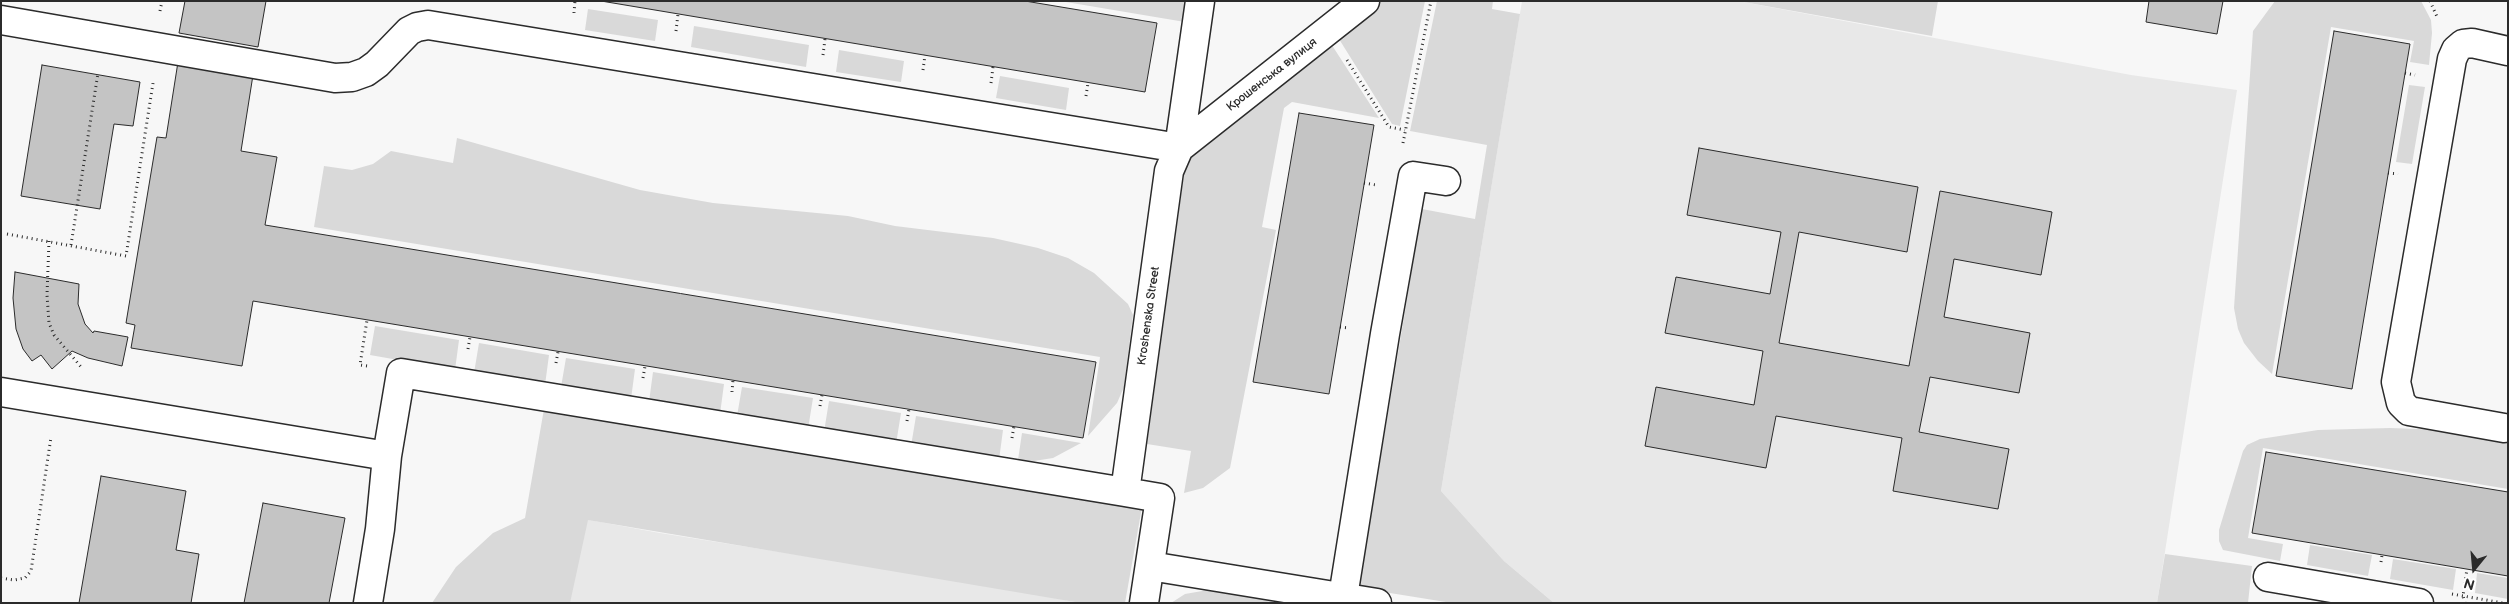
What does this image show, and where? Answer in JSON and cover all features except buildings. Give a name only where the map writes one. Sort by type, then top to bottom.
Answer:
[{"type":"street","name":"Kroshenska Street","points":[[1124,492],[1169,171],[1179,148],[1200,1]]},
{"type":"street","name":"Крошенська вулиця","points":[[1179,148],[1365,1]]},
{"type":"street","points":[[1,20],[335,78],[352,77],[366,72],[377,64],[409,31],[417,26],[428,25],[1179,148]]},
{"type":"street","points":[[2507,421],[2409,411],[2401,402],[2396,382],[2452,59],[2456,50],[2464,44],[2472,43],[2508,50]]},
{"type":"street","points":[[1343,600],[1385,334],[1413,176],[1446,182]]},
{"type":"street","points":[[368,603],[380,529],[387,456],[401,373],[1160,498],[1144,603]]},
{"type":"street","points":[[1,392],[387,456]]},
{"type":"street","points":[[1150,566],[1343,600],[1377,603]]},
{"type":"street","points":[[2268,577],[2419,603]]},
{"type":"path","points":[[1328,30],[1389,127],[1405,130]]},
{"type":"path","points":[[71,245],[98,71]]},
{"type":"path","points":[[7,234],[126,256],[153,81]]},
{"type":"path","points":[[49,242],[47,295],[50,323],[59,342],[84,369]]},
{"type":"path","points":[[1,578],[14,580],[24,578],[31,570],[52,432]]},
{"type":"path","points":[[2465,603],[2463,596],[2467,569]]},
{"type":"shaded area","points":[[1060,1],[1188,1],[1185,22]]},
{"type":"shaded area","points":[[1372,1],[1425,1],[1400,126],[1392,124],[1334,31]]},
{"type":"shaded area","points":[[1437,1],[1493,1],[1492,9],[1520,14],[1441,491],[1504,561],[1554,603],[1452,603],[1359,588],[1422,209],[1475,219],[1487,145],[1410,131]]},
{"type":"shaded area","points":[[1522,1],[1738,1],[2131,75],[2237,90],[2157,603],[1554,603],[1504,561],[1441,491]]},
{"type":"shaded area","points":[[1738,1],[1938,1],[1932,36]]},
{"type":"shaded area","points":[[2275,1],[2421,1],[2431,20],[2432,33],[2429,65],[2410,62],[2414,41],[2331,27],[2272,374],[2258,361],[2244,343],[2238,329],[2234,308],[2253,31]]},
{"type":"shaded area","points":[[588,9],[658,20],[655,41],[585,30]]},
{"type":"shaded area","points":[[694,26],[809,45],[806,67],[691,47]]},
{"type":"shaded area","points":[[1326,36],[1379,118],[1292,102],[1284,108],[1262,227],[1276,230],[1230,468],[1203,488],[1184,493],[1191,451],[1147,444],[1188,145]]},
{"type":"shaded area","points":[[839,50],[904,61],[901,82],[836,72]]},
{"type":"shaded area","points":[[1000,76],[1069,88],[1066,110],[996,98]]},
{"type":"shaded area","points":[[2409,85],[2425,87],[2412,164],[2396,162]]},
{"type":"shaded area","points":[[457,138],[640,190],[713,203],[848,216],[895,226],[993,238],[1038,248],[1068,258],[1094,273],[1128,304],[1133,315],[1124,387],[1117,403],[1088,436],[1100,357],[314,227],[324,166],[352,170],[373,164],[391,151],[453,163]]},
{"type":"shaded area","points":[[375,326],[459,340],[455,370],[370,355]]},
{"type":"shaded area","points":[[479,343],[549,355],[545,385],[474,373]]},
{"type":"shaded area","points":[[566,358],[635,369],[631,399],[561,387]]},
{"type":"shaded area","points":[[653,372],[724,384],[720,414],[649,402]]},
{"type":"shaded area","points":[[742,387],[813,398],[808,429],[737,416]]},
{"type":"shaded area","points":[[829,401],[901,413],[896,444],[824,432]]},
{"type":"shaded area","points":[[544,409],[690,435],[1142,507],[1125,603],[1081,603],[588,520],[570,603],[432,603],[456,567],[493,533],[525,518]]},
{"type":"shaded area","points":[[916,416],[1003,430],[999,460],[911,446]]},
{"type":"shaded area","points":[[2390,428],[2446,430],[2508,440],[2508,489],[2263,448],[2248,538],[2283,544],[2280,561],[2223,550],[2219,541],[2219,530],[2243,451],[2247,445],[2260,439],[2318,430]]},
{"type":"shaded area","points":[[1022,433],[1081,443],[1053,458],[1034,461],[1018,460]]},
{"type":"shaded area","points":[[557,514],[660,533],[988,585],[1081,603],[536,603]]},
{"type":"shaded area","points":[[2310,545],[2372,555],[2368,576],[2307,565]]},
{"type":"shaded area","points":[[2165,554],[2252,566],[2248,603],[2157,603]]},
{"type":"shaded area","points":[[2393,559],[2456,569],[2453,590],[2390,579]]},
{"type":"shaded area","points":[[2477,573],[2508,578],[2508,599],[2475,593]]},
{"type":"shaded area","points":[[1208,590],[1296,603],[1171,603],[1185,594]]}]
